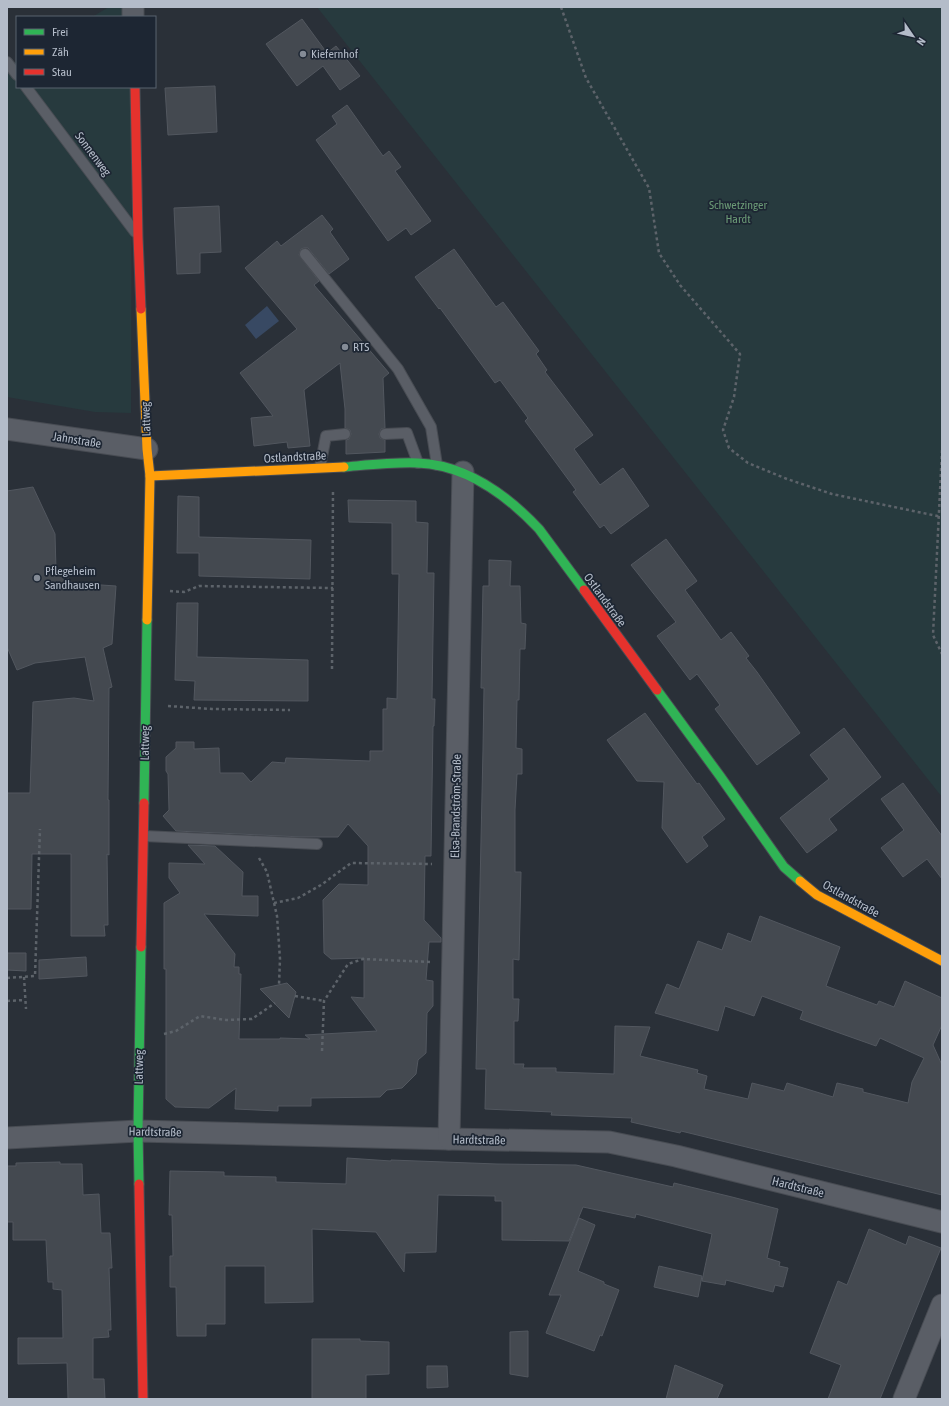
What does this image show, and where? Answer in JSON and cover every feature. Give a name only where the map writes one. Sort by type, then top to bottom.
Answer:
[{"type":"street","name":"Lattweg","points":[[135,88],[138,237],[147,450],[150,476],[138,1130],[143,1399]]},
{"type":"street","name":"Jahnstraße","points":[[7,429],[147,450]]},
{"type":"street","name":"Ostlandstraße","points":[[150,476],[418,463],[463,472],[484,484],[523,512],[538,529],[784,867],[817,895],[942,961]]},
{"type":"street","name":"Elsa-Brandström-Straße","points":[[449,1139],[463,472]]},
{"type":"street","name":"Hardtstraße","points":[[7,1138],[138,1130],[609,1142],[676,1156],[942,1222]]},
{"type":"street","points":[[904,1399],[942,1306]]},
{"type":"lane","points":[[7,62],[16,74]]},
{"type":"lane","name":"Sonnenweg","points":[[27,88],[138,237]]},
{"type":"lane","points":[[305,254],[398,369],[431,428],[437,466]]},
{"type":"lane","points":[[385,434],[408,433],[418,463]]},
{"type":"lane","points":[[320,468],[326,436],[345,434]]},
{"type":"lane","points":[[144,836],[317,844]]},
{"type":"path","points":[[561,7],[586,78],[649,188],[659,253],[680,285],[740,354],[734,396],[723,430],[729,448],[748,463],[787,479],[832,494],[941,517]]},
{"type":"path","points":[[942,450],[941,517],[933,635],[942,654]]},
{"type":"path","points":[[332,669],[333,467]]},
{"type":"path","points":[[148,591],[184,592],[199,586],[332,588]]},
{"type":"path","points":[[146,706],[162,705],[212,709],[290,710]]},
{"type":"path","points":[[7,978],[35,976],[40,828]]},
{"type":"path","points":[[250,842],[267,872],[277,916],[280,958],[279,985]]},
{"type":"path","points":[[274,903],[298,898],[321,885],[351,863],[455,864]]},
{"type":"path","points":[[322,1051],[324,1001],[348,964],[363,959],[410,962],[453,962]]},
{"type":"path","points":[[24,977],[26,1009]]},
{"type":"path","points":[[295,996],[324,1001]]},
{"type":"path","points":[[7,1001],[25,1000]]},
{"type":"path","points":[[140,1035],[158,1035],[176,1031],[200,1016],[226,1020],[252,1019],[275,1003]]},
{"type":"green space","points":[[109,7],[133,7],[133,16],[94,16]]},
{"type":"green space","name":"Schwetzinger Hardt","points":[[317,7],[942,7],[942,797]]},
{"type":"green space","points":[[16,62],[16,88],[132,88],[131,413],[95,412],[7,397],[7,67]]},
{"type":"water","points":[[267,306],[279,321],[256,339],[245,325]]},
{"type":"building","points":[[302,19],[327,53],[336,46],[360,76],[340,90],[323,66],[297,86],[266,44]]},
{"type":"building","points":[[215,86],[217,132],[168,135],[165,88]]},
{"type":"building","points":[[347,105],[383,156],[389,151],[401,167],[395,171],[431,221],[411,235],[406,228],[388,241],[316,140],[337,124],[332,116]]},
{"type":"building","points":[[219,206],[221,252],[200,253],[200,273],[177,274],[174,208]]},
{"type":"building","points":[[322,215],[333,229],[330,232],[349,259],[329,274],[308,248],[301,249],[299,255],[319,281],[314,285],[389,373],[383,378],[385,428],[381,429],[379,434],[380,438],[385,440],[385,452],[346,454],[346,440],[349,439],[351,434],[350,430],[345,428],[345,409],[340,363],[304,390],[310,446],[288,448],[287,442],[254,446],[251,418],[273,416],[240,373],[297,329],[245,268],[277,241],[281,246]]},
{"type":"building","points":[[454,249],[496,307],[503,302],[539,351],[536,354],[547,370],[545,372],[593,435],[574,449],[600,485],[623,468],[649,506],[611,534],[604,525],[600,528],[573,492],[576,490],[525,421],[528,418],[500,380],[495,383],[440,308],[439,309],[415,277]]},
{"type":"building","points":[[33,487],[55,534],[56,570],[65,574],[72,583],[116,586],[112,644],[103,648],[112,687],[109,688],[109,855],[107,854],[108,925],[104,925],[105,936],[71,936],[71,854],[32,854],[31,909],[7,909],[7,793],[30,793],[33,702],[74,698],[94,701],[85,657],[35,663],[17,670],[7,647],[7,491]]},
{"type":"building","points":[[178,496],[199,497],[199,537],[311,540],[310,579],[199,576],[199,553],[177,553]]},
{"type":"building","points":[[348,500],[416,501],[416,522],[428,523],[427,573],[434,573],[432,699],[435,699],[433,726],[431,856],[425,856],[424,920],[441,938],[441,942],[429,942],[426,980],[433,981],[433,1006],[427,1013],[426,1053],[418,1060],[416,1074],[402,1088],[387,1090],[380,1097],[311,1098],[311,1106],[278,1106],[278,1111],[235,1109],[236,1088],[209,1108],[175,1107],[166,1099],[166,969],[164,969],[164,903],[180,893],[169,878],[169,863],[205,864],[188,845],[215,846],[243,872],[242,896],[258,896],[258,916],[204,914],[235,954],[234,967],[239,967],[239,974],[241,974],[239,1039],[310,1039],[305,1035],[377,1031],[351,997],[364,998],[364,958],[331,959],[324,953],[323,900],[339,884],[368,885],[368,846],[348,824],[338,837],[302,837],[176,831],[163,816],[169,810],[166,757],[176,748],[176,742],[194,742],[194,749],[219,748],[220,773],[243,773],[251,782],[272,762],[285,763],[286,758],[370,761],[370,751],[383,751],[383,709],[387,709],[387,698],[397,699],[399,574],[392,574],[392,523],[349,522]]},
{"type":"building","points":[[666,539],[697,581],[685,590],[721,640],[731,632],[749,656],[746,658],[800,733],[757,765],[715,709],[720,705],[697,674],[690,680],[657,636],[676,622],[631,565]]},
{"type":"building","points":[[489,560],[511,561],[510,586],[520,586],[521,623],[526,624],[525,649],[520,649],[519,700],[517,700],[516,748],[522,749],[522,774],[517,774],[515,810],[515,872],[521,872],[519,960],[513,959],[513,999],[519,999],[518,1021],[514,1021],[514,1064],[524,1064],[523,1068],[556,1068],[556,1072],[614,1074],[615,1026],[650,1027],[640,1056],[698,1070],[697,1073],[707,1076],[704,1089],[748,1099],[752,1083],[784,1091],[787,1083],[833,1097],[837,1083],[863,1089],[863,1092],[908,1103],[912,1082],[924,1058],[880,1038],[876,1046],[800,1019],[803,1011],[762,996],[754,1016],[725,1006],[718,1031],[655,1013],[667,984],[679,989],[698,941],[722,950],[728,933],[751,942],[760,916],[840,947],[826,986],[877,1005],[879,1001],[894,1007],[905,981],[942,998],[942,1025],[933,1045],[942,1065],[942,1195],[681,1131],[680,1133],[631,1122],[632,1118],[551,1115],[552,1112],[485,1109],[486,1069],[476,1069],[484,688],[481,688],[483,586],[489,586]]},
{"type":"building","points":[[177,603],[198,603],[197,657],[308,660],[308,701],[194,700],[195,681],[175,680]]},
{"type":"building","points":[[645,713],[697,784],[699,783],[725,819],[702,837],[708,846],[687,863],[662,828],[664,782],[637,781],[607,740]]},
{"type":"building","points":[[844,728],[881,777],[829,819],[837,830],[807,853],[780,818],[829,779],[810,755]]},
{"type":"building","points":[[903,783],[942,836],[942,879],[927,859],[903,877],[881,848],[904,830],[881,799]]},
{"type":"building","points":[[7,953],[26,953],[26,971],[7,970]]},
{"type":"building","points":[[86,957],[87,976],[39,979],[39,960]]},
{"type":"building","points":[[287,983],[296,992],[289,1018],[260,989]]},
{"type":"building","points":[[347,1158],[391,1161],[576,1165],[673,1187],[674,1183],[778,1209],[767,1258],[780,1262],[779,1266],[788,1268],[783,1287],[775,1285],[773,1292],[726,1280],[725,1285],[702,1281],[712,1234],[636,1214],[635,1218],[583,1207],[569,1241],[502,1240],[502,1201],[495,1201],[495,1196],[438,1195],[436,1252],[405,1253],[404,1272],[376,1232],[312,1229],[313,1302],[265,1303],[265,1266],[225,1266],[225,1324],[206,1324],[206,1336],[177,1336],[176,1287],[170,1287],[170,1256],[173,1256],[172,1215],[169,1215],[170,1171],[224,1172],[224,1176],[276,1177],[276,1182],[346,1184]]},
{"type":"building","points":[[60,1162],[60,1164],[82,1164],[83,1195],[99,1194],[101,1233],[110,1233],[112,1268],[109,1268],[111,1330],[108,1330],[109,1337],[93,1338],[93,1379],[104,1379],[105,1399],[68,1399],[67,1363],[18,1364],[18,1338],[63,1338],[62,1290],[53,1289],[53,1282],[48,1282],[46,1240],[13,1240],[13,1222],[7,1222],[7,1166],[16,1166],[16,1163]]},
{"type":"building","points":[[579,1218],[595,1225],[578,1271],[619,1290],[602,1336],[600,1335],[594,1351],[546,1333],[561,1295],[549,1295]]},
{"type":"building","points":[[869,1229],[906,1245],[909,1236],[941,1248],[880,1399],[828,1399],[841,1365],[810,1353],[838,1281],[847,1285]]},
{"type":"building","points":[[659,1266],[702,1276],[698,1297],[654,1287]]},
{"type":"building","points":[[528,1331],[528,1377],[510,1374],[510,1332]]},
{"type":"building","points":[[312,1339],[360,1339],[360,1341],[389,1342],[389,1374],[366,1375],[366,1399],[312,1399]]},
{"type":"building","points":[[675,1365],[723,1385],[717,1399],[666,1399]]},
{"type":"building","points":[[427,1366],[447,1366],[448,1387],[427,1388]]},
{"type":"traffic: fast","points":[[344,467],[390,463],[418,463],[453,469],[469,476],[499,494],[527,516],[539,529],[584,590]]},
{"type":"traffic: fast","points":[[144,803],[147,620]]},
{"type":"traffic: fast","points":[[657,690],[784,867],[800,881]]},
{"type":"traffic: fast","points":[[139,1184],[138,1131],[141,947]]},
{"type":"traffic: slow","points":[[141,309],[147,449],[150,476],[147,620]]},
{"type":"traffic: slow","points":[[150,476],[344,467]]},
{"type":"traffic: slow","points":[[800,881],[817,895],[942,961]]},
{"type":"traffic: jam","points":[[135,88],[141,309]]},
{"type":"traffic: jam","points":[[584,590],[657,690]]},
{"type":"traffic: jam","points":[[141,947],[144,803]]},
{"type":"traffic: jam","points":[[139,1184],[143,1399]]},
{"type":"place","name":"Kiefernhof","points":[[303,54]]},
{"type":"place","name":"RTS","points":[[345,347]]},
{"type":"place","name":"Pflegeheim Sandhausen","points":[[37,578]]}]
